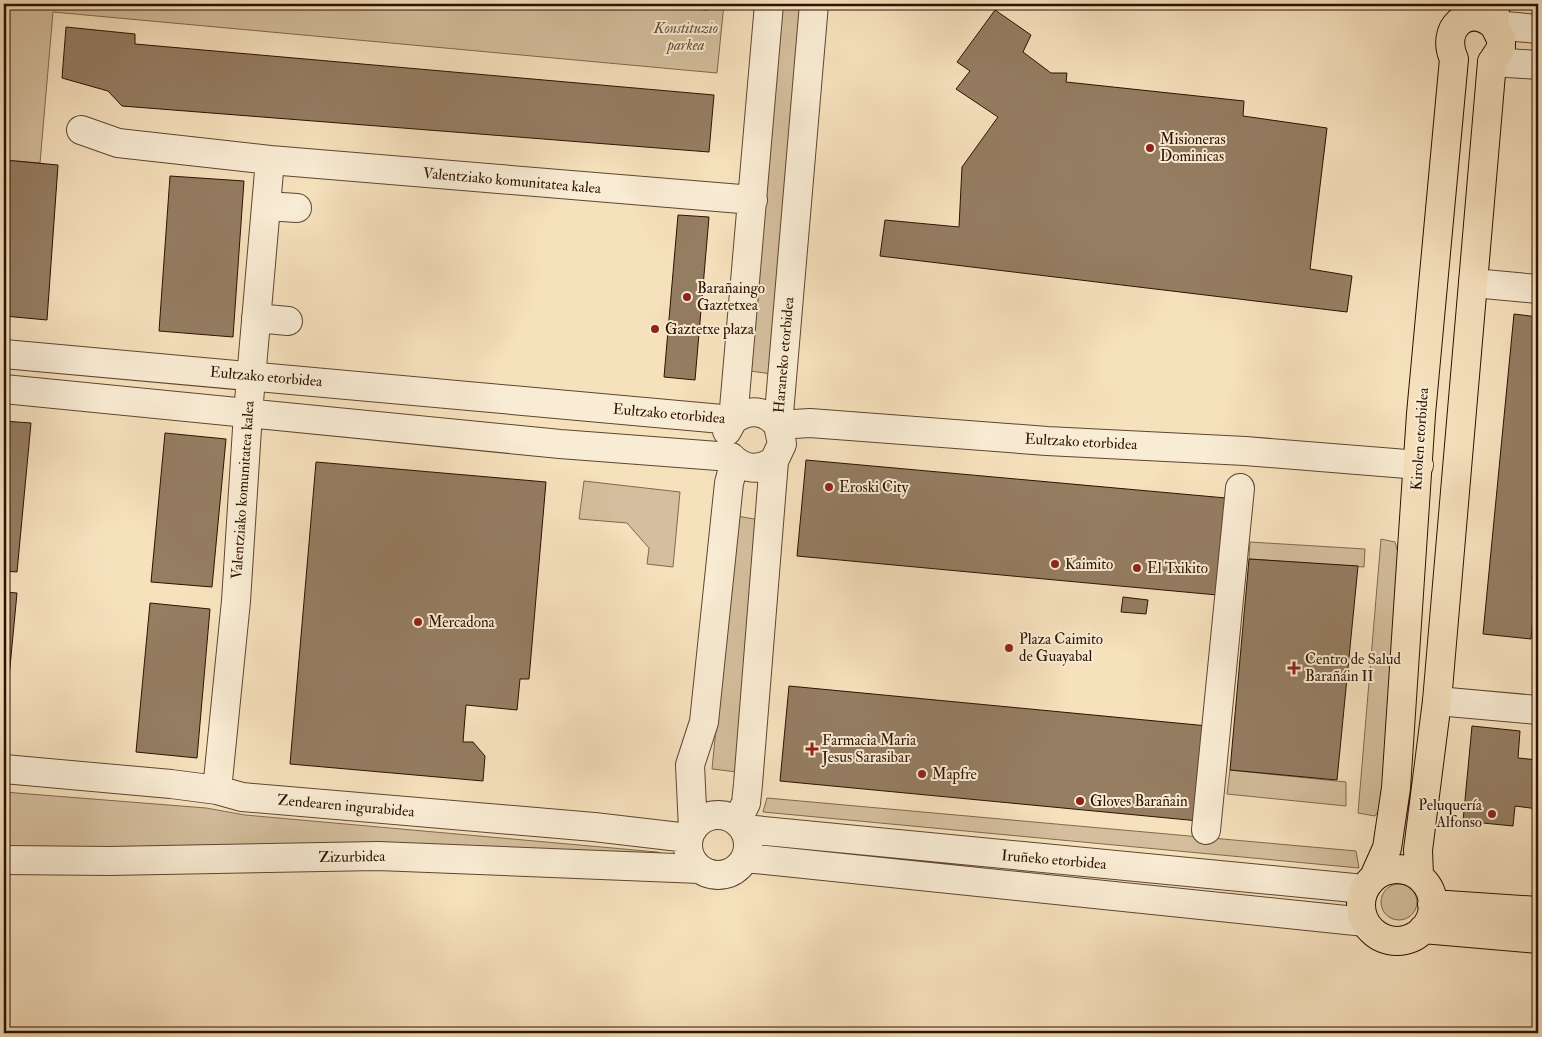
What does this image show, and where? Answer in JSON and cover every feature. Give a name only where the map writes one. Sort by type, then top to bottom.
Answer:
[{"type":"main road","points":[[1460,13],[1489,21],[1495,14]]},
{"type":"main road","name":"Kirolen etorbidea","points":[[1369,883],[1387,848],[1396,788],[1421,414],[1454,59],[1449,40],[1460,13]]},
{"type":"main road","points":[[1419,876],[1418,850],[1436,701],[1492,62],[1500,48],[1501,39],[1495,14]]},
{"type":"main road","points":[[1454,59],[1462,65],[1475,68],[1492,62]]},
{"type":"main road","points":[[1396,869],[1408,870],[1419,876],[1431,893],[1428,916],[1404,940],[1392,940],[1381,937],[1365,922],[1361,911],[1369,883],[1384,871],[1396,869]]},
{"type":"main road","points":[[1428,916],[1538,912]]},
{"type":"main road","points":[[1428,916],[1538,939]]},
{"type":"street","points":[[690,833],[699,821],[718,815],[728,816],[741,825],[749,843],[746,858],[741,866],[724,876],[713,875],[700,869],[690,858],[690,833],[690,765],[704,722],[733,459],[725,438],[733,420],[769,4]]},
{"type":"street","name":"Haraneko etorbidea","points":[[741,825],[748,784],[774,461],[782,444],[778,425],[814,4]]},
{"type":"street","points":[[1495,14],[1538,29]]},
{"type":"street","points":[[1492,62],[1538,64]]},
{"type":"street","name":"Valentziako komunitatea kalea","points":[[81,130],[118,143],[270,160],[753,200]]},
{"type":"street","name":"Valentziako komunitatea kalea","points":[[217,790],[236,601],[248,412],[270,160]]},
{"type":"street","points":[[266,206],[297,208]]},
{"type":"street","points":[[1473,283],[1538,289]]},
{"type":"street","points":[[256,318],[288,321]]},
{"type":"street","name":"Eultzako etorbidea","points":[[4,354],[733,420],[740,414],[757,411],[773,418],[778,425],[810,423],[1047,441],[1245,451],[1419,465]]},
{"type":"street","points":[[4,389],[560,444],[733,459],[748,468],[757,468],[774,461]]},
{"type":"street","points":[[1206,830],[1240,488]]},
{"type":"street","points":[[1436,701],[1538,710]]},
{"type":"street","name":"Zendearen ingurabidea","points":[[4,769],[217,790],[242,797],[558,824],[690,833]]},
{"type":"street","name":"Iruñeko etorbidea","points":[[741,825],[1369,883]]},
{"type":"street","name":"Zizurbidea","points":[[4,860],[109,861],[378,856],[700,869]]},
{"type":"street","name":"Iruñeko etorbidea","points":[[746,858],[1365,922]]},
{"type":"green space","name":"Konstituzio parkea","points":[[4,4],[724,4],[717,73],[53,12],[40,163],[4,160]]},
{"type":"green space","points":[[780,4],[802,4],[772,374],[750,371]]},
{"type":"green space","points":[[584,481],[680,492],[673,567],[647,564],[649,548],[627,523],[579,519]]},
{"type":"green space","points":[[737,516],[760,520],[737,772],[712,769]]},
{"type":"green space","points":[[1381,539],[1395,542],[1399,556],[1381,808],[1375,816],[1358,813]]},
{"type":"green space","points":[[1250,542],[1365,549],[1364,567],[1249,559]]},
{"type":"green space","points":[[1230,770],[1346,782],[1346,806],[1227,794]]},
{"type":"green space","points":[[4,792],[206,808],[245,815],[657,852],[675,857],[4,850]]},
{"type":"green space","points":[[767,798],[1356,851],[1359,868],[763,812]]},
{"type":"green space","points":[[1399,884],[1406,885],[1412,889],[1416,895],[1416,909],[1412,915],[1406,919],[1399,920],[1392,919],[1386,915],[1382,909],[1381,902],[1382,895],[1386,889],[1392,885]]},
{"type":"building","points":[[630,4],[708,4],[707,10]]},
{"type":"building","name":"Misioneras Dominicas","points":[[995,10],[1031,35],[1023,52],[1051,73],[1067,73],[1066,82],[1244,101],[1243,116],[1327,128],[1310,269],[1352,276],[1347,312],[880,256],[885,220],[959,227],[962,167],[998,117],[956,89],[970,71],[957,62]]},
{"type":"building","points":[[66,27],[135,34],[135,44],[714,95],[709,152],[122,106],[108,91],[62,78]]},
{"type":"building","points":[[4,160],[58,165],[47,320],[4,316]]},
{"type":"building","points":[[170,176],[244,181],[233,337],[159,331]]},
{"type":"building","name":"Barañaingo Gaztetxea","points":[[678,215],[709,217],[695,380],[664,377]]},
{"type":"building","points":[[1514,314],[1538,317],[1538,539],[1535,539],[1532,579],[1538,580],[1538,619],[1533,618],[1531,639],[1483,634]]},
{"type":"building","points":[[4,421],[31,423],[17,572],[4,571]]},
{"type":"building","points":[[165,433],[226,439],[212,587],[151,582]]},
{"type":"building","points":[[806,460],[1226,498],[1217,595],[797,556]]},
{"type":"building","name":"Mercadona","points":[[316,462],[546,482],[529,679],[520,679],[517,710],[466,705],[463,742],[473,742],[485,756],[483,781],[290,764]]},
{"type":"building","name":"Centro de Salud Barañáin II","points":[[1249,559],[1358,566],[1337,780],[1230,770]]},
{"type":"building","points":[[4,592],[17,593],[4,730]]},
{"type":"building","points":[[1123,597],[1148,600],[1146,614],[1121,612]]},
{"type":"building","points":[[150,603],[210,609],[197,758],[136,752]]},
{"type":"building","points":[[789,686],[1208,726],[1199,821],[780,781]]},
{"type":"building","points":[[1472,726],[1520,731],[1518,758],[1538,760],[1538,809],[1515,806],[1513,826],[1463,821]]},
{"type":"building","points":[[1538,1002],[1538,1033],[1534,1033]]},
{"type":"place","name":"Misioneras Dominicas","points":[[1150,148]]},
{"type":"place","name":"Barañaingo Gaztetxea","points":[[687,297]]},
{"type":"place","name":"Gaztetxe plaza","points":[[655,329]]},
{"type":"place","name":"Eroski City","points":[[829,487]]},
{"type":"place","name":"Kaimito","points":[[1055,564]]},
{"type":"place","name":"El Txikito","points":[[1137,568]]},
{"type":"place","name":"Mercadona","points":[[418,622]]},
{"type":"place","name":"Plaza Caimito de Guayabal","points":[[1009,648]]},
{"type":"place","name":"Centro de Salud Barañáin II","points":[[1294,668]]},
{"type":"place","name":"Farmacia Maria Jesus Sarasibar","points":[[812,749]]},
{"type":"place","name":"Mapfre","points":[[922,774]]},
{"type":"place","name":"Gloves Barañain","points":[[1080,801]]},
{"type":"place","name":"Peluquería Alfonso","points":[[1492,814]]}]
